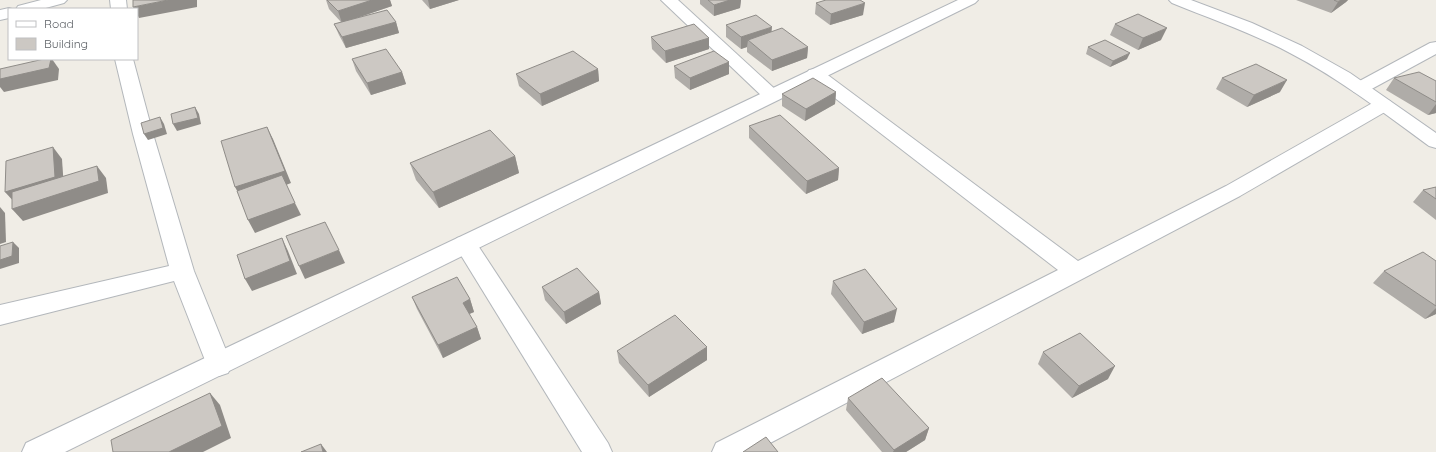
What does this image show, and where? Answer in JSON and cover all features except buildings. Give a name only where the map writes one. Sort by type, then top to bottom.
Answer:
[{"type":"street","points":[[28,8],[59,0]]},
{"type":"street","points":[[669,0],[771,95]]},
{"type":"street","points":[[36,452],[970,0]]},
{"type":"street","points":[[1177,0],[1270,36],[1312,58],[1360,88],[1436,142]]},
{"type":"street","points":[[1360,88],[1436,47]]},
{"type":"street","points":[[124,60],[143,134],[182,271],[218,365]]},
{"type":"street","points":[[815,74],[1075,271]]},
{"type":"street","points":[[726,452],[1233,191],[1384,105]]},
{"type":"street","points":[[464,244],[598,452]]},
{"type":"street","points":[[0,315],[182,271]]}]
